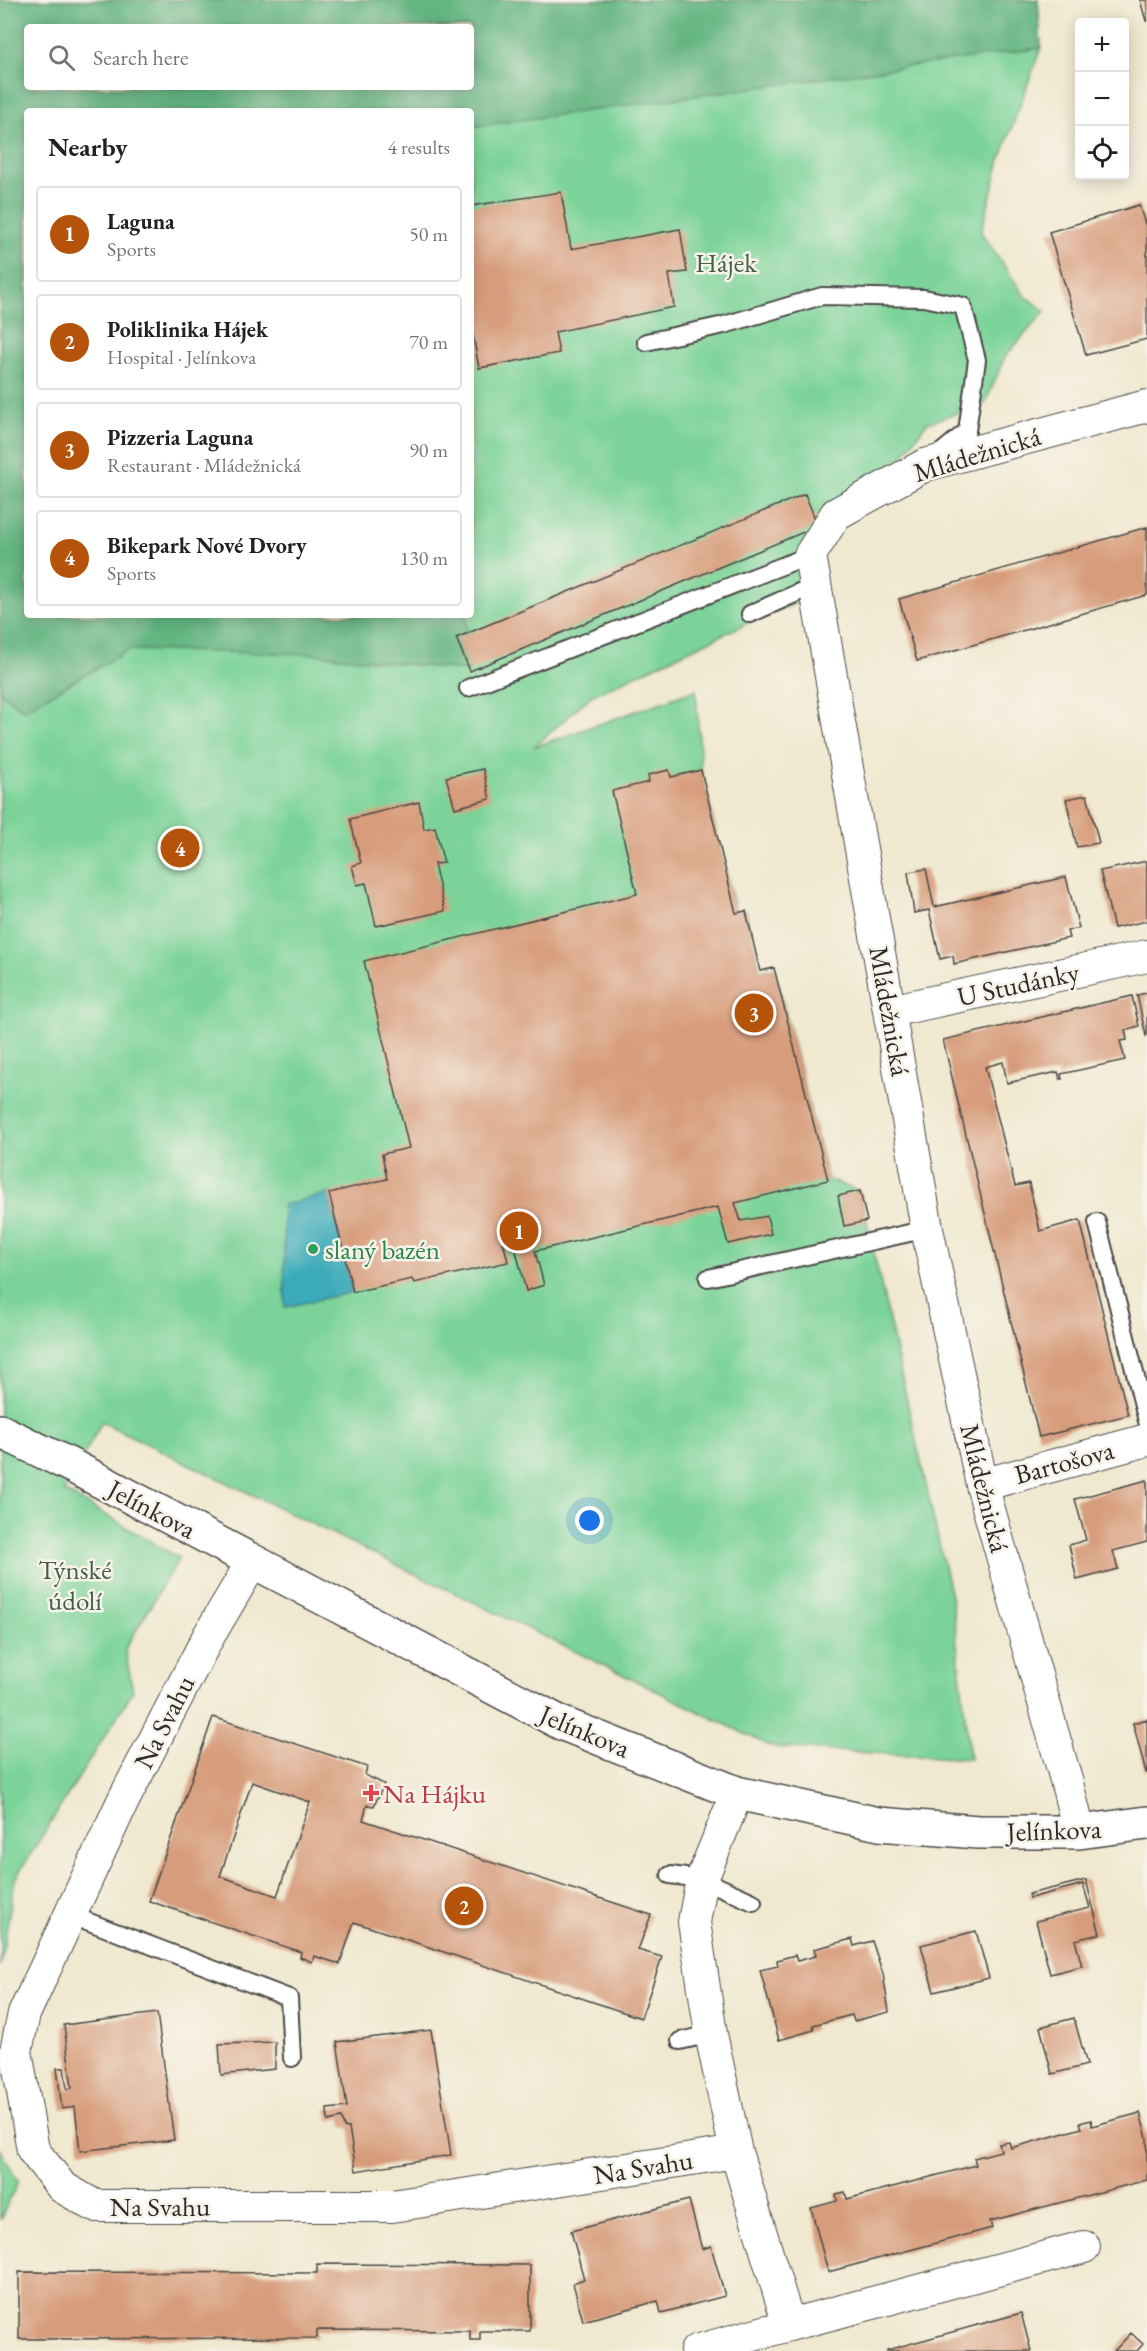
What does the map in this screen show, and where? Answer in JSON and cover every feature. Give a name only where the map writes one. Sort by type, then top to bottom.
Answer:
[{"type":"street","name":"Mládežnická","points":[[1078,1832],[1068,1787],[982,1485],[927,1229],[813,570],[836,514],[925,465],[1147,406]]},
{"type":"street","name":"U Studánky","points":[[890,1011],[1147,957]]},
{"type":"street","name":"Jelínkova","points":[[0,1431],[561,1723],[737,1793],[879,1824],[978,1832],[1078,1832],[1147,1823]]},
{"type":"street","name":"Bartošova","points":[[982,1485],[1147,1440]]},
{"type":"street","name":"Na Svahu","points":[[253,1562],[208,1637],[133,1780],[24,2014],[16,2051],[33,2150],[62,2187],[95,2206],[392,2206],[736,2152]]},
{"type":"street","points":[[737,1793],[702,1879],[694,1922],[711,2034],[736,2152],[789,2325]]},
{"type":"street","points":[[696,2351],[1084,2247]]},
{"type":"lane","points":[[645,342],[724,325],[822,296],[924,298],[963,306],[978,360],[967,431],[925,465]]},
{"type":"lane","points":[[750,614],[813,570]]},
{"type":"lane","points":[[468,688],[813,570]]},
{"type":"lane","points":[[1097,1222],[1147,1421]]},
{"type":"lane","points":[[708,1278],[927,1229]]},
{"type":"lane","points":[[670,1875],[702,1879],[753,1902]]},
{"type":"lane","points":[[71,1915],[289,1998],[292,2058]]},
{"type":"lane","points":[[680,2042],[711,2034]]},
{"type":"green space","points":[[0,0],[1038,0],[1041,48],[1000,160],[981,232],[1024,295],[1045,311],[1005,357],[985,404],[927,423],[903,455],[854,495],[818,563],[810,598],[752,621],[591,696],[534,747],[696,690],[701,770],[736,913],[746,911],[760,971],[774,968],[828,1180],[860,1191],[952,1601],[970,1759],[772,1747],[102,1422],[64,1491],[179,1558],[125,1649],[133,1691],[15,1879],[0,1968]]},
{"type":"green space","points":[[0,0],[1038,0],[1041,48],[474,127],[474,108],[24,108],[24,618],[466,618],[468,633],[457,639],[470,671],[313,654],[129,650],[23,710],[0,692]]},
{"type":"green space","points":[[0,2148],[18,2182],[0,2220]]},
{"type":"water","name":"slaný bazén","points":[[329,1193],[353,1292],[285,1307],[283,1205]]},
{"type":"building","points":[[1140,0],[1147,0],[1146,21]]},
{"type":"building","points":[[561,192],[571,249],[680,229],[687,272],[669,274],[674,307],[555,332],[559,353],[479,368],[474,341],[474,206]]},
{"type":"building","points":[[1139,205],[1147,230],[1147,339],[1086,355],[1049,232]]},
{"type":"building","points":[[805,494],[818,526],[470,671],[456,638]]},
{"type":"building","points":[[1147,527],[1147,595],[917,661],[899,599]]},
{"type":"building","points":[[483,769],[490,799],[455,808],[446,777]]},
{"type":"building","points":[[669,770],[671,777],[701,770],[736,913],[746,911],[760,971],[774,968],[828,1180],[735,1203],[741,1221],[767,1216],[771,1234],[728,1244],[718,1207],[535,1251],[544,1285],[526,1291],[513,1239],[503,1241],[508,1262],[414,1283],[412,1279],[353,1292],[329,1193],[387,1179],[382,1154],[409,1148],[364,961],[637,894],[612,791],[649,782],[648,775]]},
{"type":"building","points":[[1087,795],[1099,843],[1077,847],[1066,799]]},
{"type":"building","points":[[419,802],[424,829],[435,827],[444,863],[434,864],[445,911],[376,926],[366,883],[357,885],[352,866],[361,863],[350,819]]},
{"type":"building","points":[[1147,861],[1147,921],[1114,928],[1100,871]]},
{"type":"building","points":[[926,869],[934,907],[1066,877],[1079,928],[1067,931],[1069,938],[954,964],[953,956],[940,959],[929,910],[914,913],[908,872]]},
{"type":"building","points":[[1147,993],[1147,1035],[1146,1036],[1137,995]]},
{"type":"building","points":[[1132,996],[1139,1026],[1125,1030],[1127,1040],[1120,1041],[1125,1060],[1061,1074],[1062,1079],[1058,1072],[1007,1083],[1003,1062],[985,1067],[1015,1186],[1029,1183],[1040,1231],[1080,1220],[1128,1415],[1039,1437],[943,1040]]},
{"type":"building","points":[[860,1191],[867,1221],[844,1226],[838,1196]]},
{"type":"building","points":[[1147,1480],[1147,1542],[1113,1551],[1118,1569],[1077,1580],[1069,1545],[1086,1540],[1075,1499]]},
{"type":"building","points":[[213,1717],[367,1767],[365,1775],[384,1784],[374,1806],[367,1805],[363,1820],[651,1915],[638,1950],[662,1957],[641,2018],[354,1922],[340,1964],[314,1956],[312,1962],[300,1957],[301,1952],[149,1901]],"holes":[[[252,1782],[310,1802],[277,1896],[220,1876]]]},
{"type":"building","points":[[1147,1719],[1147,1773],[1146,1773],[1133,1723]]},
{"type":"building","points":[[1086,1880],[1100,1934],[1075,1940],[1082,1966],[1050,1974],[1036,1921],[1090,1908],[1083,1884],[1030,1898],[1029,1894]]},
{"type":"building","points":[[976,1931],[989,1978],[934,1992],[921,1945]]},
{"type":"building","points":[[852,1939],[854,1946],[872,1941],[883,1974],[889,2012],[854,2021],[852,2015],[813,2025],[814,2030],[779,2040],[760,1970],[778,1966],[777,1960],[795,1955],[797,1961],[816,1956],[814,1949]]},
{"type":"building","points":[[157,2013],[174,2140],[80,2151],[75,2107],[62,2109],[57,2068],[64,2068],[67,2089],[72,2088],[64,2025]]},
{"type":"building","points":[[1074,2018],[1087,2065],[1052,2074],[1040,2027]]},
{"type":"building","points":[[431,2030],[451,2155],[356,2171],[349,2128],[344,2127],[341,2118],[328,2121],[327,2109],[347,2107],[337,2042]]},
{"type":"building","points":[[275,2042],[275,2069],[221,2075],[219,2044]]},
{"type":"building","points":[[1140,2113],[1147,2138],[1147,2180],[990,2221],[992,2228],[828,2272],[811,2208],[837,2201],[836,2194],[845,2192],[847,2199],[976,2165],[974,2158],[1001,2151],[999,2144],[1009,2142],[1011,2148],[1082,2128],[1080,2123],[1091,2120],[1092,2126]]},
{"type":"building","points":[[689,2200],[702,2249],[711,2246],[725,2296],[661,2313],[658,2301],[583,2321],[573,2283],[584,2279],[571,2231]]},
{"type":"building","points":[[317,2264],[530,2265],[530,2331],[480,2331],[480,2340],[470,2340],[470,2331],[317,2330],[317,2338],[19,2339],[19,2272],[317,2273]]},
{"type":"building","points":[[1021,2313],[1031,2351],[887,2351],[887,2350]]},
{"type":"building","points":[[1131,2333],[1143,2344],[1137,2351],[1114,2351]]},
{"type":"place","name":"Bikepark Nové Dvory","points":[[180,848]]},
{"type":"place","name":"Pizzeria Laguna","points":[[754,1013]]},
{"type":"place","name":"Laguna","points":[[519,1231]]},
{"type":"place","name":"slaný bazén","points":[[313,1249]]},
{"type":"place","name":"Na Hájku","points":[[371,1793]]},
{"type":"place","name":"Poliklinika Hájek","points":[[464,1906]]},
{"type":"park label","name":"Hájek","points":[[726,262]]},
{"type":"park label","name":"Týnské údolí","points":[[75,1584]]}]
